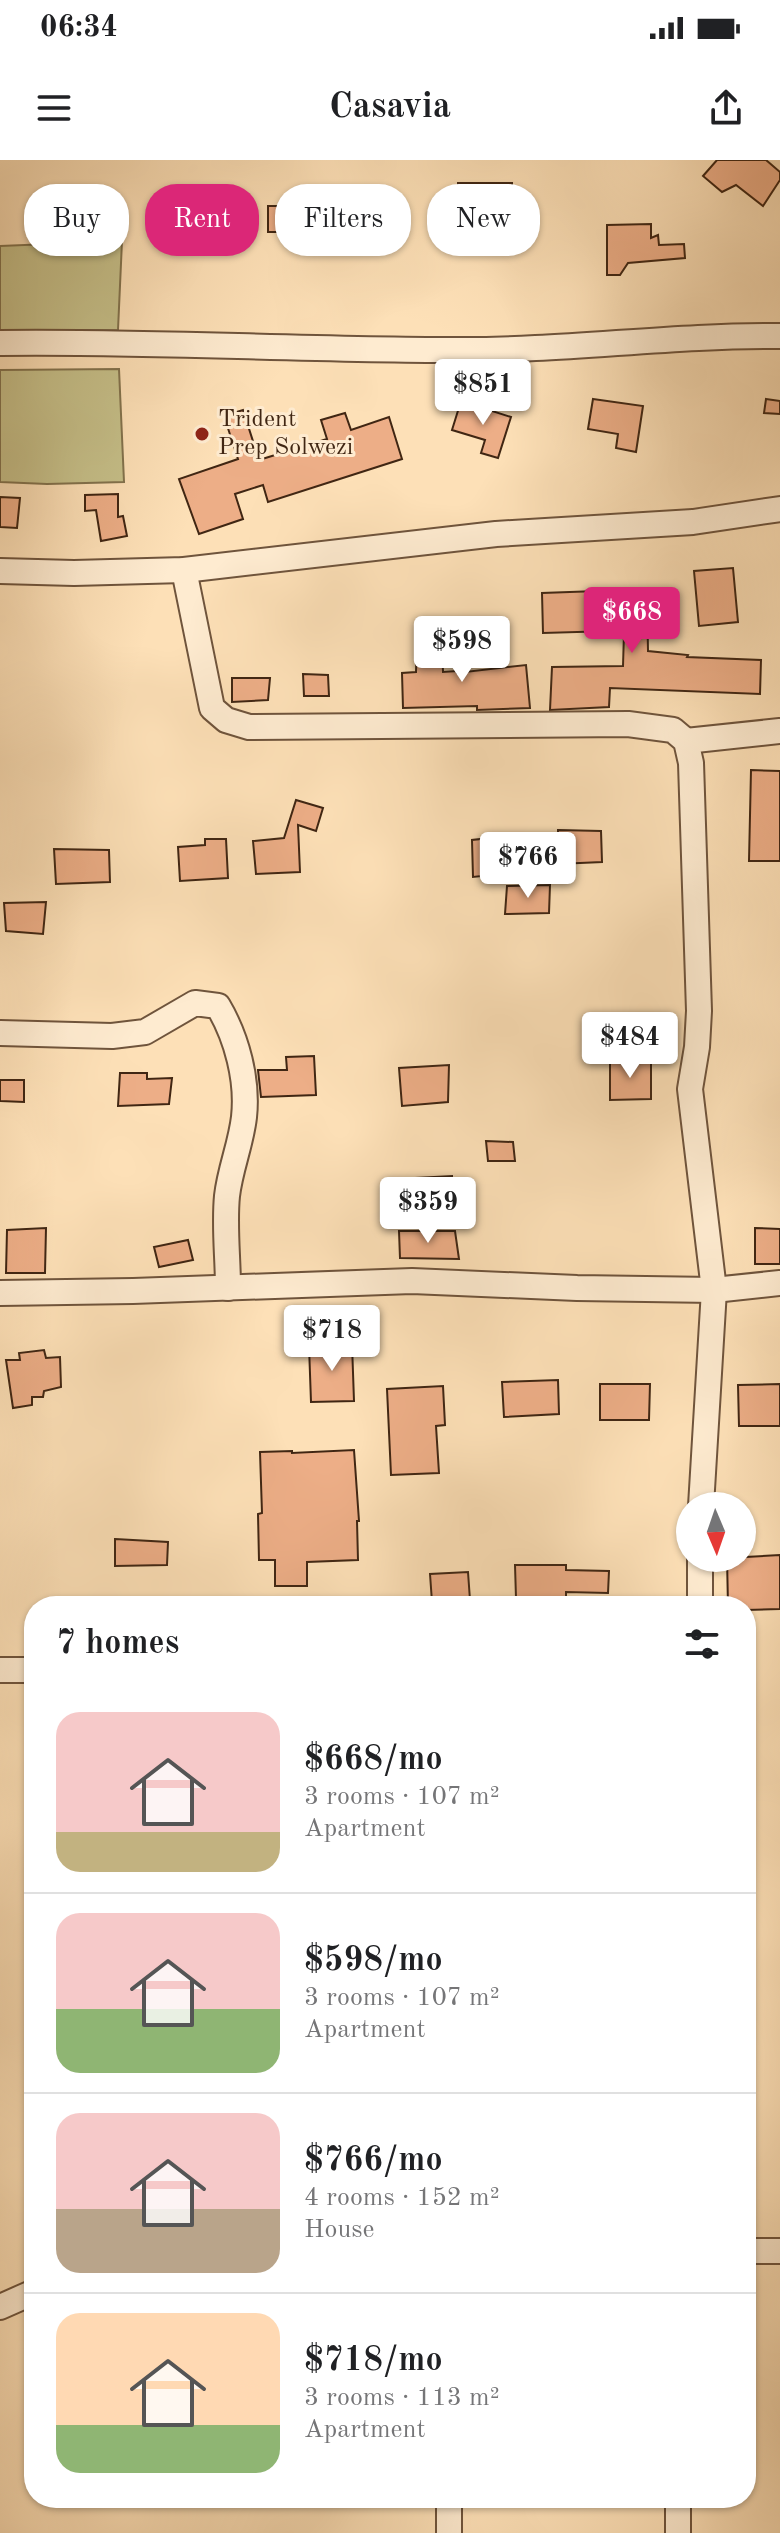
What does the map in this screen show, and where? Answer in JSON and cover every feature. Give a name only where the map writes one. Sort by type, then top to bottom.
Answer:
[{"type":"street","points":[[0,343],[98,342],[454,350],[558,348],[725,335],[780,336]]},
{"type":"street","points":[[0,571],[74,573],[184,570],[496,534],[693,522],[780,509]]},
{"type":"street","points":[[184,570],[212,708],[226,720],[249,727],[628,724],[673,730],[686,741],[691,763],[699,1011],[690,1089],[714,1290],[702,1492]]},
{"type":"street","points":[[686,741],[780,731]]},
{"type":"street","points":[[0,1033],[112,1036],[145,1032],[195,1003],[218,1006],[230,1026],[244,1086],[244,1119],[227,1197],[228,1288]]},
{"type":"street","points":[[0,1293],[412,1281],[714,1290],[780,1283]]},
{"type":"street","points":[[700,1572],[700,1596]]},
{"type":"street","points":[[0,1670],[24,1670]]},
{"type":"street","points":[[756,2251],[780,2251]]},
{"type":"street","points":[[0,2307],[24,2296]]},
{"type":"street","points":[[449,2508],[449,2533]]},
{"type":"street","points":[[678,2508],[678,2533]]},
{"type":"shaded area","points":[[24,245],[24,256],[121,256],[118,330],[0,331],[0,246]]},
{"type":"shaded area","points":[[119,369],[124,482],[0,482],[0,370]]},
{"type":"building","points":[[717,160],[766,160],[780,172],[780,180],[763,206],[736,185],[722,192],[703,176]]},
{"type":"building","points":[[458,183],[512,183],[512,184]]},
{"type":"building","points":[[268,206],[275,206],[275,232],[268,232]]},
{"type":"building","points":[[651,224],[651,238],[658,235],[659,245],[684,244],[685,258],[628,263],[620,275],[607,275],[607,225]]},
{"type":"building","points":[[593,399],[643,406],[636,452],[616,448],[618,434],[588,429]]},
{"type":"building","points":[[766,399],[780,401],[780,414],[764,413]]},
{"type":"building","points":[[461,401],[511,417],[498,458],[481,453],[485,440],[452,430]]},
{"type":"building","points":[[243,410],[259,460],[327,439],[321,420],[345,413],[351,430],[389,417],[402,459],[268,502],[263,485],[235,494],[243,519],[199,534],[179,479],[238,459],[224,416]]},
{"type":"building","points":[[118,494],[118,517],[123,516],[127,536],[101,541],[96,510],[85,511],[85,495]]},
{"type":"building","points":[[0,497],[20,498],[17,528],[0,527]]},
{"type":"building","points":[[733,568],[738,622],[699,626],[694,571]]},
{"type":"building","points":[[598,591],[647,596],[648,651],[687,657],[761,660],[760,694],[610,688],[609,707],[550,710],[552,667],[623,666],[624,633],[543,633],[542,593]]},
{"type":"building","points":[[417,640],[442,640],[443,672],[526,665],[530,708],[403,708],[402,673],[416,672]]},
{"type":"building","points":[[303,674],[328,675],[329,696],[304,696]]},
{"type":"building","points":[[232,678],[270,678],[268,700],[232,702]]},
{"type":"building","points":[[751,770],[780,771],[780,861],[749,861]]},
{"type":"building","points":[[296,800],[323,808],[316,831],[298,825],[300,872],[256,874],[253,841],[284,838]]},
{"type":"building","points":[[558,830],[601,831],[602,862],[558,864]]},
{"type":"building","points":[[518,835],[518,872],[473,877],[472,840]]},
{"type":"building","points":[[205,839],[226,839],[228,878],[180,881],[178,847],[205,845]]},
{"type":"building","points":[[54,849],[109,850],[110,882],[56,884]]},
{"type":"building","points":[[550,885],[549,913],[505,914],[507,886]]},
{"type":"building","points":[[46,902],[43,934],[6,931],[4,903]]},
{"type":"building","points":[[314,1056],[316,1095],[261,1097],[258,1070],[287,1070],[286,1057]]},
{"type":"building","points":[[610,1060],[651,1060],[651,1099],[610,1100]]},
{"type":"building","points":[[449,1065],[448,1102],[402,1106],[399,1068]]},
{"type":"building","points":[[120,1073],[147,1073],[147,1079],[172,1078],[169,1104],[118,1106]]},
{"type":"building","points":[[0,1080],[24,1080],[24,1102],[0,1101]]},
{"type":"building","points":[[486,1141],[513,1142],[515,1161],[488,1161]]},
{"type":"building","points":[[452,1176],[452,1197],[418,1198],[416,1178]]},
{"type":"building","points":[[46,1228],[45,1273],[6,1273],[7,1230]]},
{"type":"building","points":[[755,1228],[780,1229],[780,1264],[755,1264]]},
{"type":"building","points":[[399,1231],[455,1231],[459,1259],[400,1258]]},
{"type":"building","points":[[188,1240],[193,1260],[159,1267],[154,1247]]},
{"type":"building","points":[[352,1344],[354,1401],[311,1402],[309,1346]]},
{"type":"building","points":[[44,1350],[46,1358],[60,1357],[61,1387],[44,1391],[43,1397],[32,1397],[32,1405],[13,1408],[6,1360],[20,1360],[19,1353]]},
{"type":"building","points":[[558,1380],[559,1414],[504,1417],[502,1382]]},
{"type":"building","points":[[600,1384],[650,1384],[649,1420],[600,1420]]},
{"type":"building","points":[[780,1384],[780,1426],[739,1426],[738,1385]]},
{"type":"building","points":[[443,1386],[445,1425],[436,1426],[439,1473],[391,1475],[387,1389]]},
{"type":"building","points":[[354,1450],[359,1521],[358,1560],[307,1562],[307,1586],[275,1586],[275,1560],[259,1560],[258,1514],[262,1513],[260,1452]]},
{"type":"building","points":[[115,1539],[168,1542],[167,1565],[115,1566]]},
{"type":"building","points":[[780,1555],[780,1609],[756,1610],[756,1596],[728,1596],[727,1572],[756,1572],[756,1556]]},
{"type":"building","points":[[515,1565],[566,1565],[566,1570],[609,1571],[608,1593],[516,1596]]},
{"type":"building","points":[[468,1572],[470,1596],[432,1596],[430,1574]]},
{"type":"place","name":"Trident Prep Solwezi","points":[[202,434]]}]
